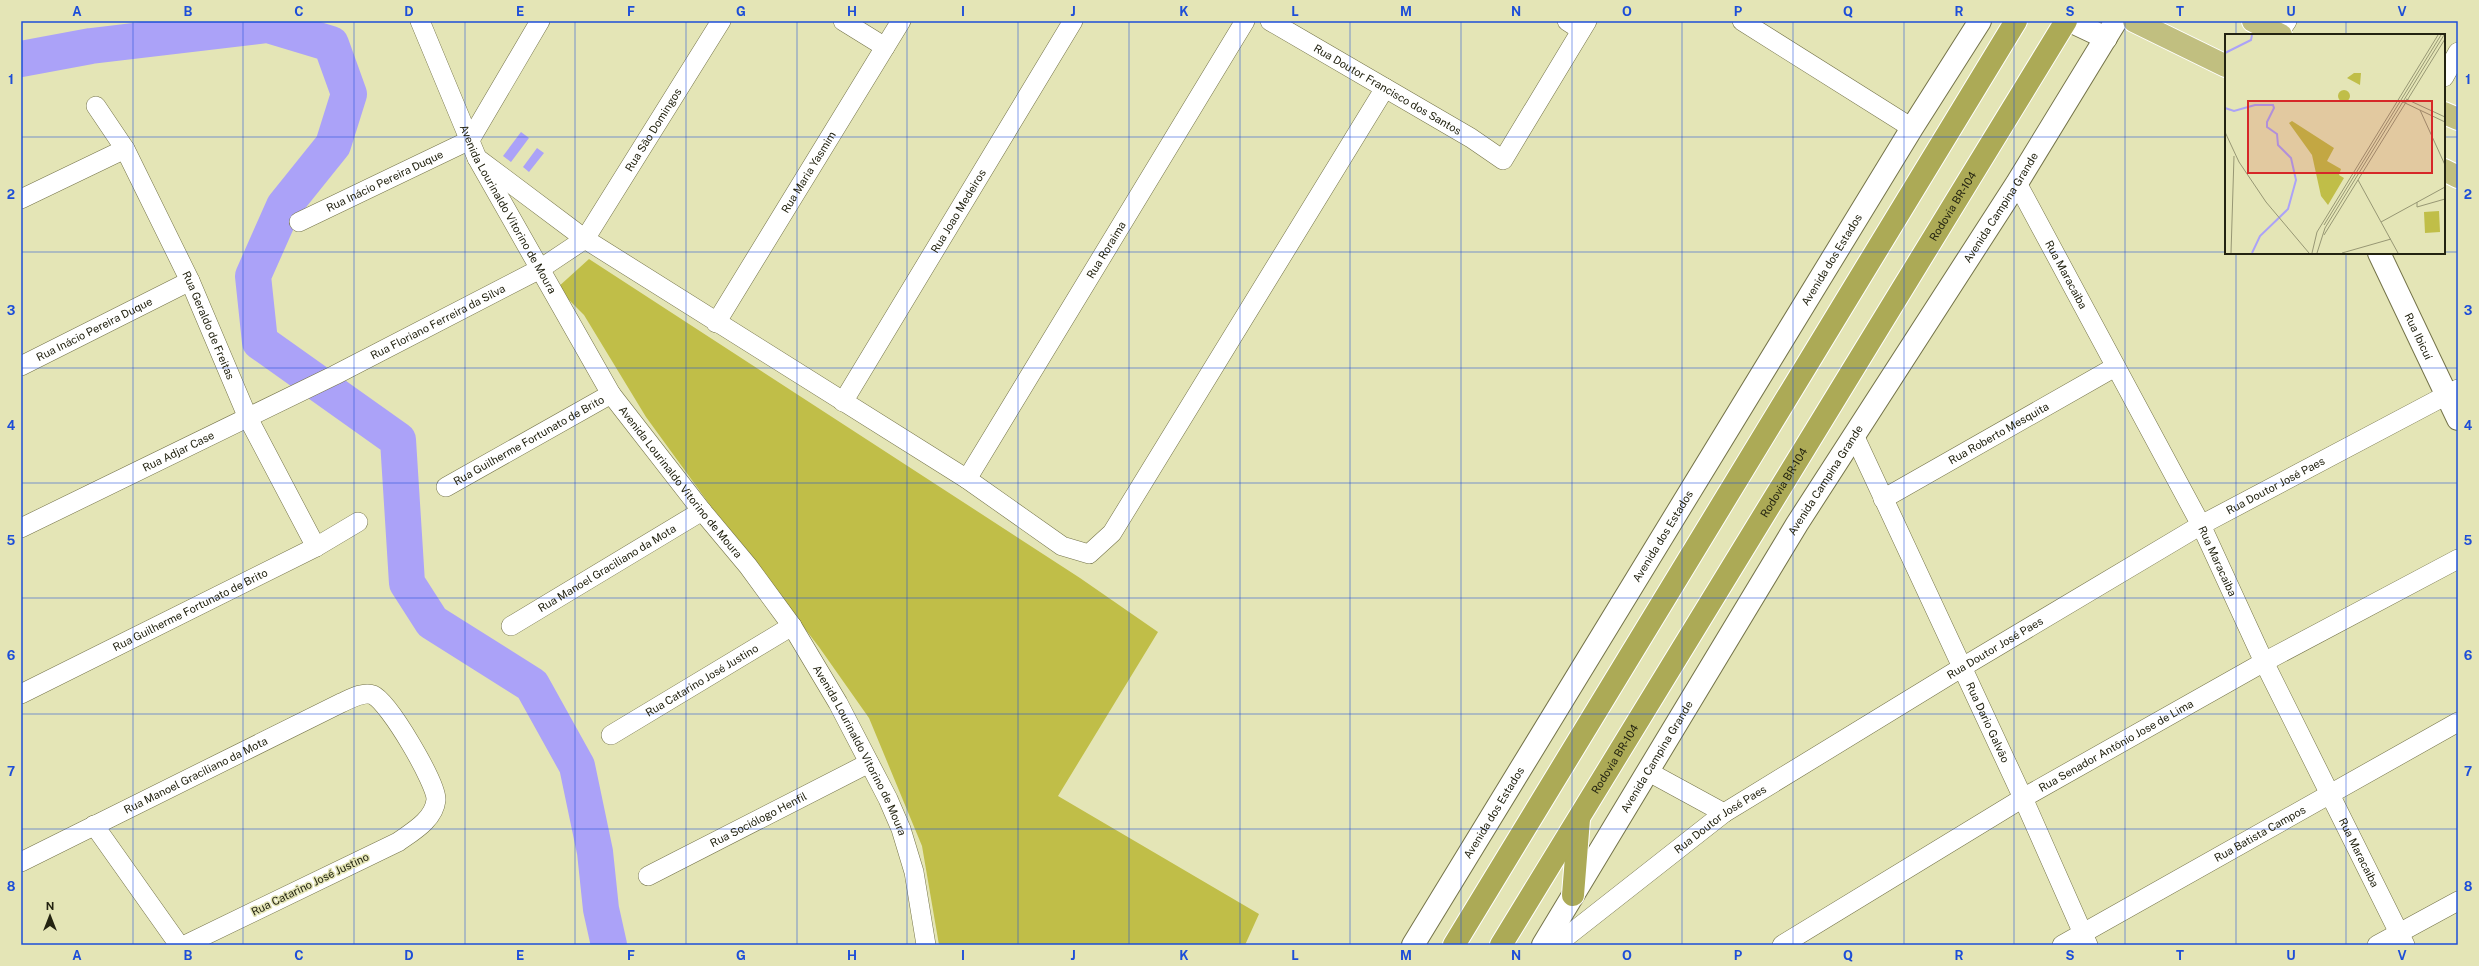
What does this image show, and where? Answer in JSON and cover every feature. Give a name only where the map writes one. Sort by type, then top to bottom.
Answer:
[{"type":"highway","points":[[1454,945],[1796,386],[2016,21]]},
{"type":"highway","name":"Rodovia BR-104","points":[[1501,945],[1579,814],[2037,65],[2066,21]]},
{"type":"highway","points":[[1573,895],[1579,814]]},
{"type":"main road","name":"Avenida dos Estados","points":[[1413,945],[1912,128],[1980,21]]},
{"type":"main road","points":[[2070,21],[2111,29]]},
{"type":"main road","points":[[2134,21],[2225,66]]},
{"type":"main road","points":[[2253,21],[2282,30]]},
{"type":"main road","name":"Avenida Campina Grande","points":[[1543,945],[1647,771],[1854,435],[2017,183],[2111,29]]},
{"type":"main road","points":[[2445,113],[2458,119]]},
{"type":"main road","points":[[2445,170],[2458,177]]},
{"type":"main road","name":"Rua Ibicuí","points":[[2380,254],[2452,392],[2458,419]]},
{"type":"street","points":[[470,140],[540,21]]},
{"type":"street","name":"Rua São Domingos","points":[[585,239],[721,21]]},
{"type":"street","points":[[843,21],[885,47]]},
{"type":"street","name":"Rua Maria Yasmim","points":[[716,323],[900,21]]},
{"type":"street","name":"Rua Joao Medeiros","points":[[843,402],[1073,21]]},
{"type":"street","name":"Rua Roraima","points":[[967,479],[1245,21]]},
{"type":"street","name":"Rua Doutor Francisco dos Santos","points":[[1270,21],[1471,138],[1503,160],[1579,24]]},
{"type":"street","points":[[1742,21],[1912,128]]},
{"type":"street","name":"Avenida Lourinaldo Vitorino de Moura","points":[[424,23],[477,158],[611,394],[702,511],[748,566],[792,626],[838,703],[901,829],[914,872],[926,945]]},
{"type":"street","points":[[2445,75],[2458,52]]},
{"type":"street","points":[[477,158],[585,239],[716,323],[967,479],[1062,546],[1089,554],[1112,533],[1385,88]]},
{"type":"street","name":"Rua Geraldo de Freitas","points":[[96,106],[125,149],[190,281],[248,418],[316,547]]},
{"type":"street","name":"Rua Inácio Pereira Duque","points":[[299,222],[470,140]]},
{"type":"street","points":[[21,200],[125,149]]},
{"type":"street","name":"Rua Maracaiba","points":[[2017,183],[2201,525],[2264,662],[2403,939]]},
{"type":"street","name":"Rua Floriano Ferreira da Silva","points":[[335,375],[540,269],[585,239]]},
{"type":"street","name":"Rua Inácio Pereira Duque","points":[[21,366],[190,281]]},
{"type":"street","name":"Rua Roberto Mesquita","points":[[1883,499],[2115,367]]},
{"type":"street","name":"Rua Adjar Case","points":[[21,528],[335,375]]},
{"type":"street","name":"Rua Doutor José Paes","points":[[1556,945],[1724,813],[1961,668],[2201,525],[2452,392]]},
{"type":"street","name":"Rua Guilherme Fortunato de Brito","points":[[446,487],[611,394]]},
{"type":"street","name":"Rua Dario Galvão","points":[[1854,435],[1961,668],[2023,798],[2085,939]]},
{"type":"street","name":"Rua Manoel Graciliano da Mota","points":[[511,626],[702,511]]},
{"type":"street","name":"Rua Guilherme Fortunato de Brito","points":[[21,694],[316,547],[358,522]]},
{"type":"street","name":"Rua Senador Antônio Jose de Lima","points":[[1782,945],[2023,798],[2264,662],[2458,559]]},
{"type":"street","name":"Rua Catarino José Justino","points":[[611,735],[792,626]]},
{"type":"street","name":"Rua Manoel Graciliano da Mota","points":[[21,862],[341,703],[357,696],[372,694],[382,701],[392,713],[433,786],[436,801],[430,815]]},
{"type":"street","name":"Rua Batista Campos","points":[[2062,945],[2085,939],[2330,795],[2458,722]]},
{"type":"street","name":"Rua Sociólogo Henfil","points":[[648,876],[869,763]]},
{"type":"street","points":[[1647,771],[1724,813]]},
{"type":"street","name":"Rua Catarino José Justino","points":[[186,945],[398,842],[417,829],[430,815]]},
{"type":"street","points":[[94,825],[179,945]]},
{"type":"street","points":[[2377,945],[2403,939],[2458,901]]},
{"type":"shaded area","points":[[521,132],[529,138],[511,162],[503,156]]},
{"type":"shaded area","points":[[537,148],[544,153],[529,172],[523,167]]},
{"type":"shaded area","points":[[589,259],[1080,578],[1158,632],[1058,796],[1259,914],[1245,945],[939,945],[922,846],[869,718],[819,647],[718,516],[646,417],[584,315],[557,288]]},
{"type":"waterway","points":[[21,59],[91,46],[268,25],[331,44],[349,94],[333,145],[284,206],[253,276],[260,342],[398,440],[407,583],[432,622],[532,685],[577,766],[595,852],[601,909],[609,945]]}]
